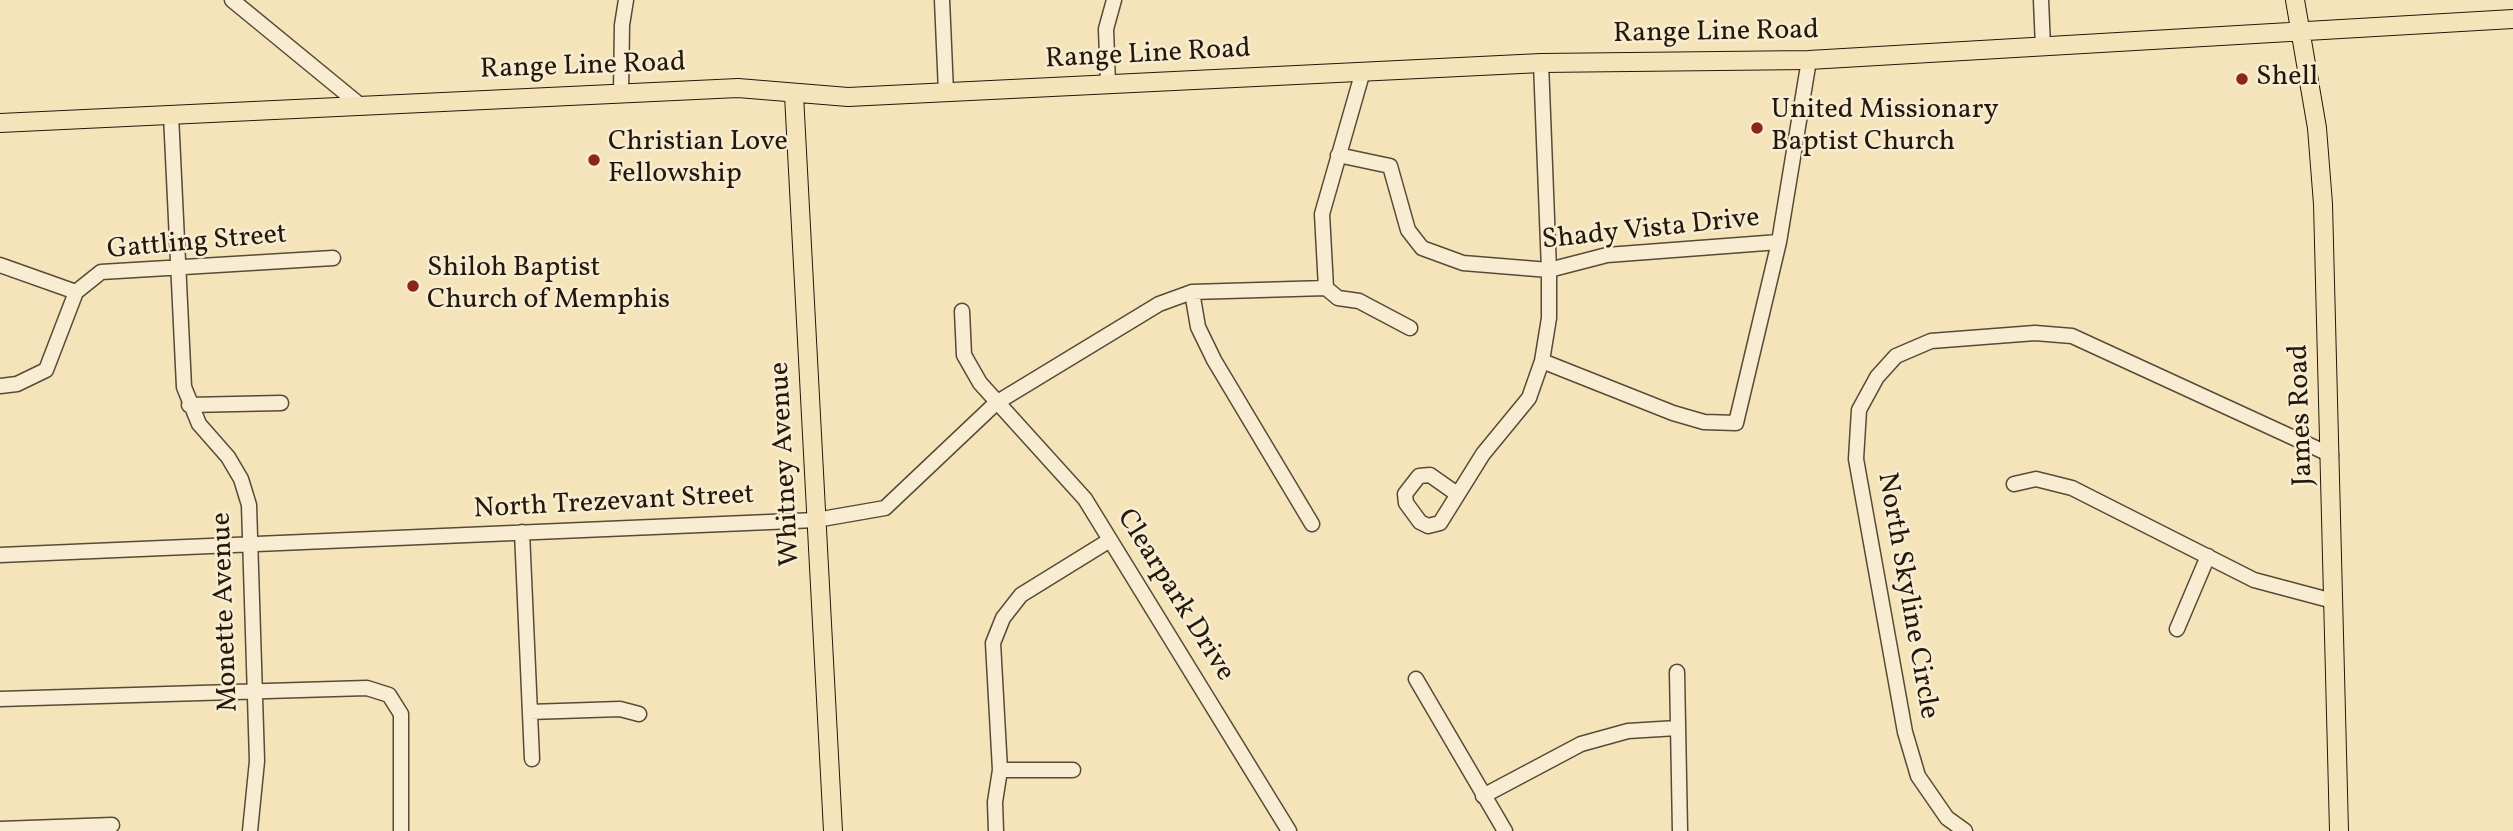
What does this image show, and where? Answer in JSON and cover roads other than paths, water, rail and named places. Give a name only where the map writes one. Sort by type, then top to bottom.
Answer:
[{"type":"main road","name":"James Road","points":[[2295,0],[2321,169],[2331,455],[2339,831]]},
{"type":"main road","name":"Range Line Road","points":[[0,122],[738,88],[794,95],[848,97],[1541,63],[1809,60],[2513,19]]},
{"type":"main road","name":"Whitney Avenue","points":[[794,95],[833,831]]},
{"type":"street","points":[[232,0],[360,105]]},
{"type":"street","points":[[621,93],[622,25],[626,0]]},
{"type":"street","points":[[942,0],[946,92]]},
{"type":"street","points":[[1108,85],[1106,29],[1114,0]]},
{"type":"street","points":[[2041,0],[2043,47]]},
{"type":"street","points":[[1542,361],[1673,413],[1704,422],[1736,423],[1779,242],[1809,60]]},
{"type":"street","points":[[1457,494],[1483,454],[1529,398],[1542,361],[1549,318],[1549,270],[1541,63]]},
{"type":"street","points":[[1363,71],[1321,214],[1326,288],[1338,298],[1359,301],[1410,328]]},
{"type":"street","name":"Monette Avenue","points":[[171,115],[184,387],[189,405],[199,424],[228,457],[241,479],[249,505],[257,761],[250,831]]},
{"type":"street","name":"Shady Vista Drive","points":[[1338,155],[1390,166],[1408,230],[1422,248],[1463,263],[1549,270],[1608,255],[1779,242]]},
{"type":"street","name":"Gattling Street","points":[[0,386],[17,384],[46,370],[76,292],[101,272],[333,258]]},
{"type":"street","points":[[0,265],[76,292]]},
{"type":"street","name":"North Trezevant Street","points":[[0,555],[816,520],[885,508],[996,403],[1159,304],[1192,292],[1326,288]]},
{"type":"street","points":[[1192,292],[1198,327],[1214,360],[1312,524]]},
{"type":"street","name":"Clearpark Drive","points":[[962,311],[964,355],[979,383],[1085,499],[1289,831]]},
{"type":"street","name":"North Skyline Circle","points":[[1965,831],[1947,818],[1919,776],[1905,732],[1856,459],[1859,410],[1877,377],[1896,356],[1931,341],[2035,333],[2072,335],[2331,455]]},
{"type":"street","points":[[189,405],[281,403]]},
{"type":"street","points":[[2014,484],[2036,479],[2071,488],[2254,580],[2333,601]]},
{"type":"street","points":[[522,533],[532,759]]},
{"type":"street","points":[[996,831],[995,802],[1000,770],[993,643],[1003,618],[1021,595],[1110,540]]},
{"type":"street","points":[[2177,629],[2208,556]]},
{"type":"street","points":[[1677,672],[1680,831]]},
{"type":"street","points":[[1416,679],[1505,831]]},
{"type":"street","points":[[0,699],[367,688],[388,695],[401,714],[401,831]]},
{"type":"street","points":[[530,712],[620,709],[639,715]]},
{"type":"street","points":[[1483,796],[1581,744],[1628,731],[1677,728]]},
{"type":"street","points":[[1000,770],[1073,770]]},
{"type":"street","points":[[0,829],[112,825]]},
{"type":"place","name":"Shell","points":[[2242,79]]},
{"type":"place","name":"United Missionary Baptist Church","points":[[1757,128]]},
{"type":"place","name":"Christian Love Fellowship","points":[[594,160]]},
{"type":"place","name":"Shiloh Baptist Church of Memphis","points":[[413,286]]}]
